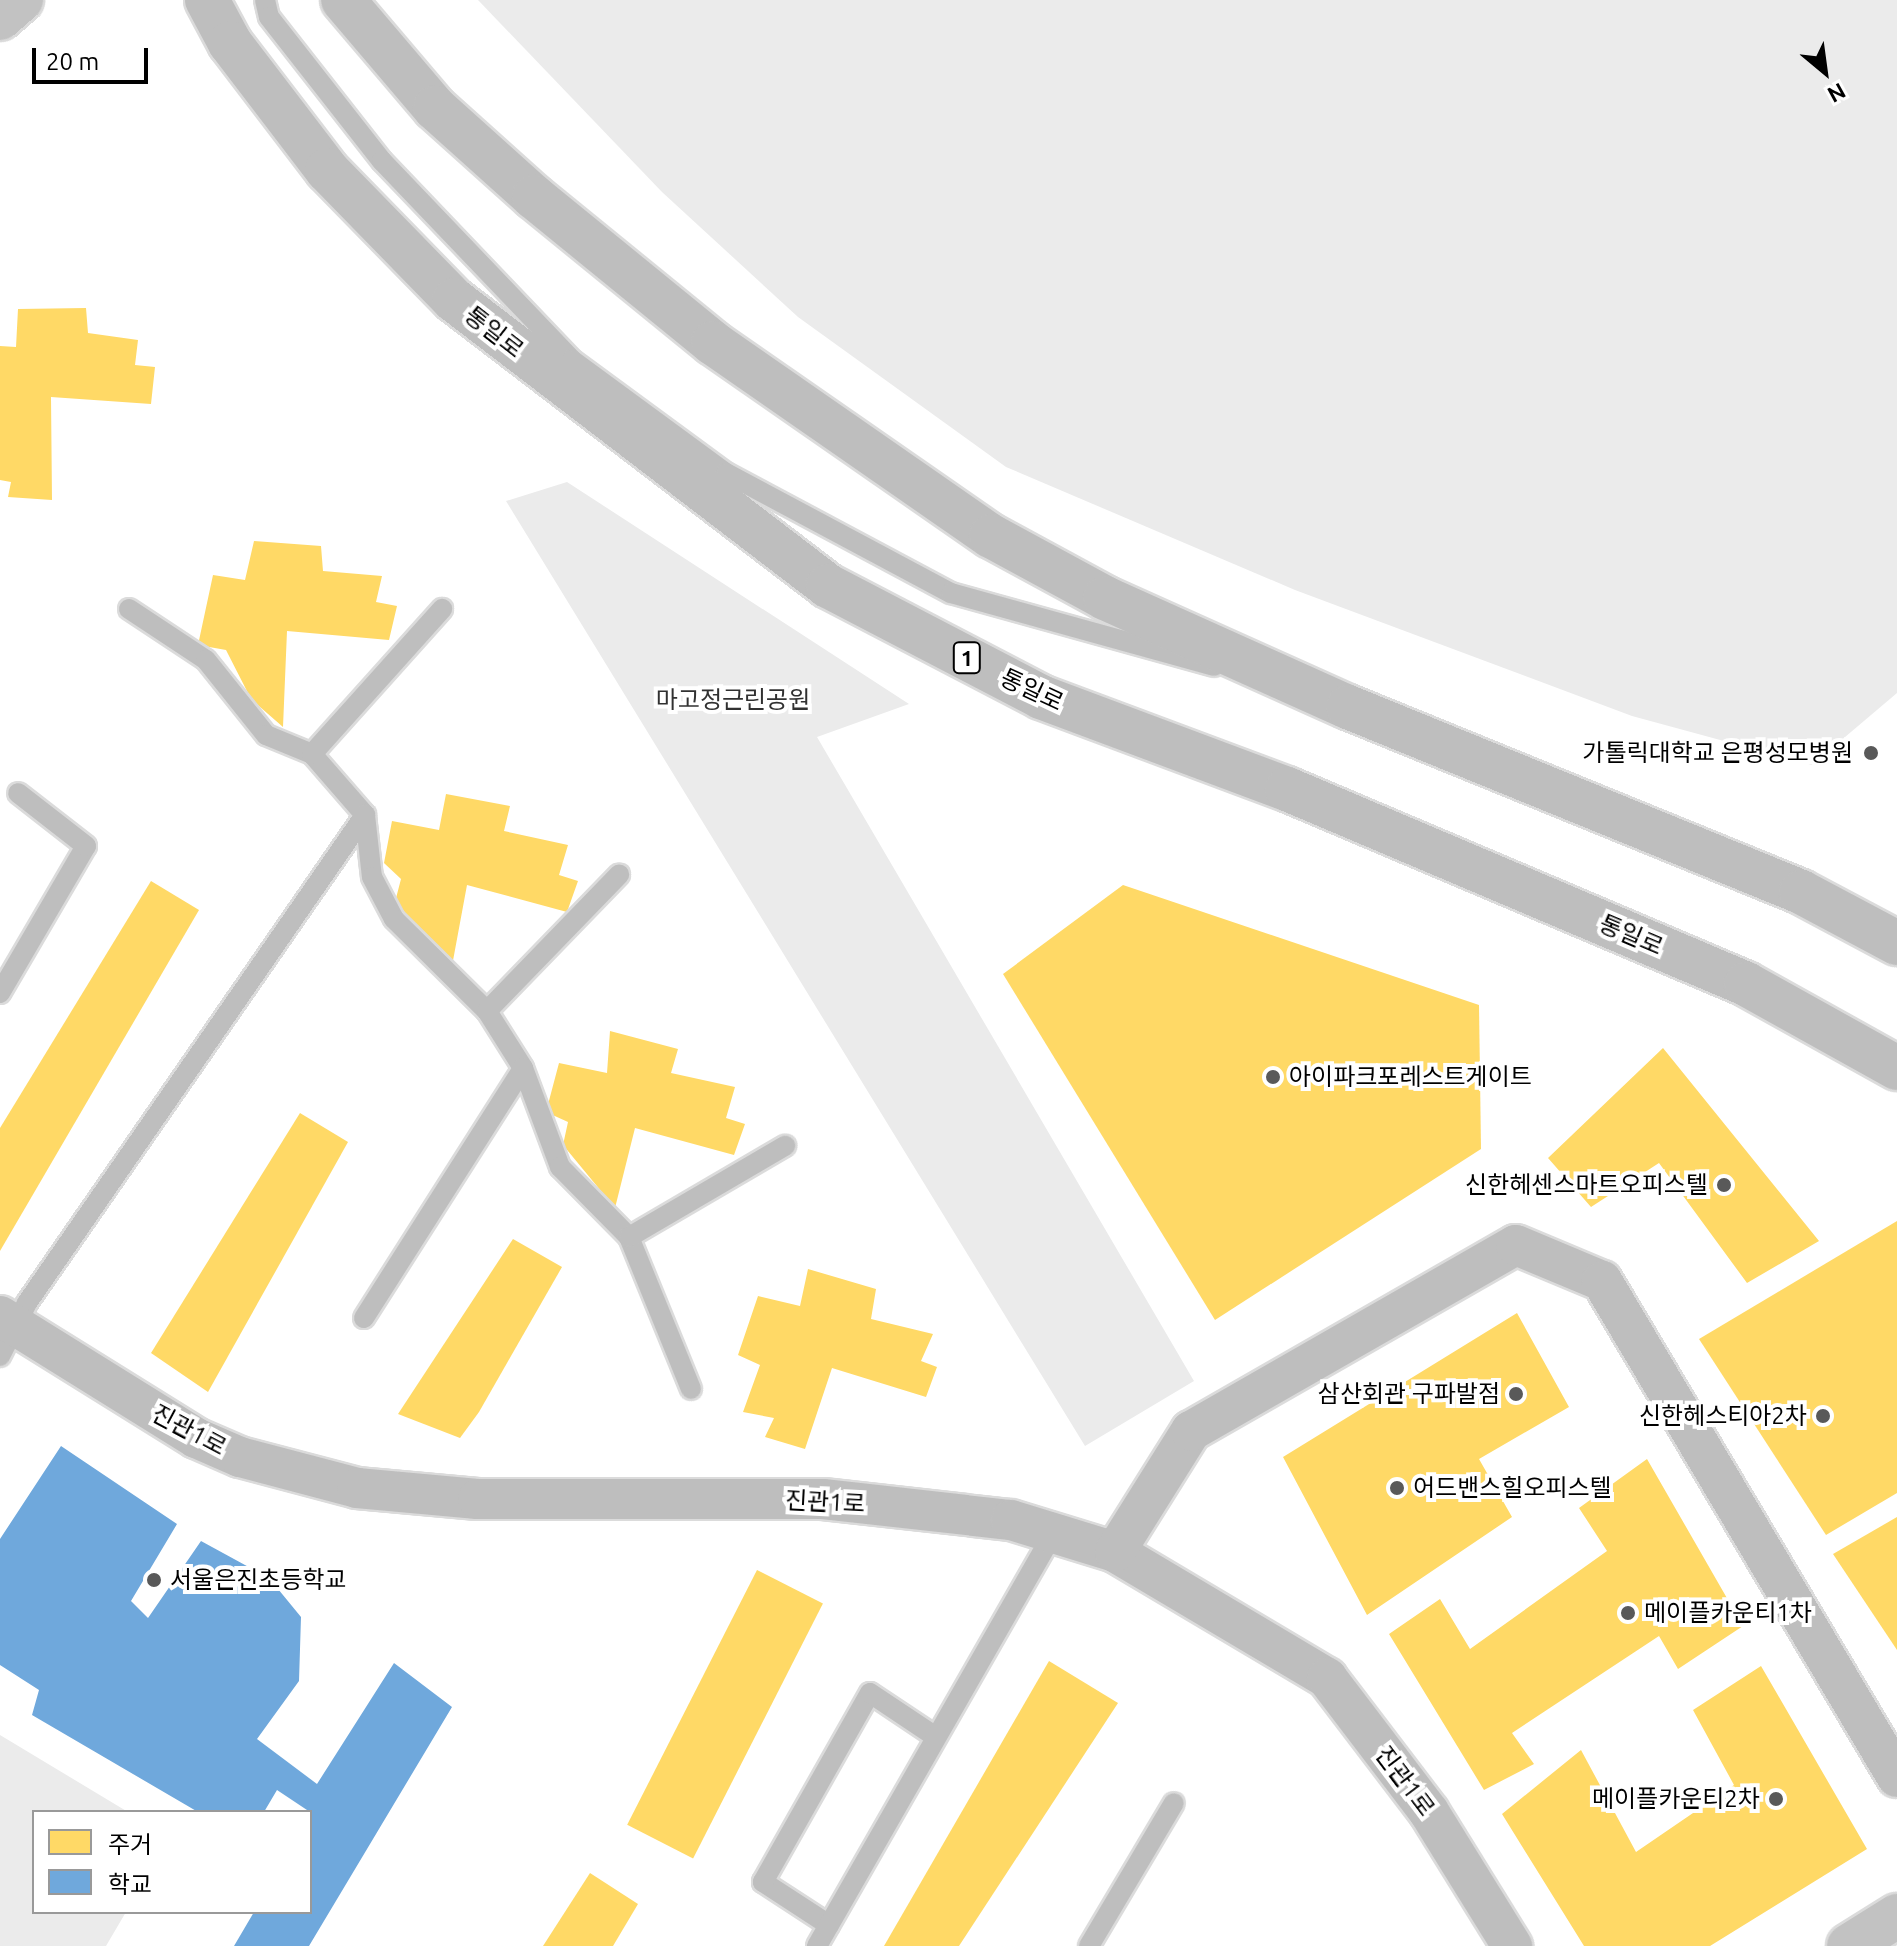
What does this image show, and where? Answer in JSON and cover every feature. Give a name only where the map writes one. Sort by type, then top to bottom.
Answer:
[{"type":"main road","name":"통일로","points":[[207,0],[230,43],[327,170],[454,300],[828,586],[1041,697],[1287,789],[1746,984],[1897,1068]]},
{"type":"main road","points":[[343,0],[435,108],[534,197],[713,343],[882,465],[1105,598],[1348,707],[1801,892],[1897,943]]},
{"type":"street","points":[[0,18],[21,0]]},
{"type":"street","points":[[1115,1552],[1191,1431],[1516,1245],[1602,1281],[1897,1777]]},
{"type":"street","name":"진관1로","points":[[5,1333],[196,1438],[240,1457],[357,1488],[478,1499],[823,1499],[1055,1530],[1115,1552],[1327,1678],[1429,1812],[1512,1946]]},
{"type":"street","points":[[1849,1946],[1897,1916]]},
{"type":"lane","points":[[265,0],[269,17],[382,161],[572,360],[726,473],[951,593],[1348,707]]},
{"type":"lane","points":[[129,609],[206,660],[266,735],[312,754],[365,815],[372,877],[394,919],[487,1011],[523,1068],[560,1167],[629,1237],[691,1389]]},
{"type":"lane","points":[[312,754],[442,609]]},
{"type":"lane","points":[[0,993],[86,846],[18,793]]},
{"type":"lane","points":[[5,1333],[365,815]]},
{"type":"lane","points":[[487,1011],[619,875]]},
{"type":"lane","points":[[364,1318],[523,1068]]},
{"type":"lane","points":[[629,1237],[785,1146]]},
{"type":"lane","points":[[817,1946],[1055,1530]]},
{"type":"lane","points":[[829,1925],[763,1882],[870,1693],[936,1737]]},
{"type":"lane","points":[[1089,1946],[1174,1803]]},
{"type":"green space","points":[[478,0],[1897,0],[1897,693],[1812,765],[1632,716],[1295,590],[1006,467],[798,317],[662,192]]},
{"type":"green space","name":"마고정근린공원","points":[[567,482],[909,704],[817,737],[1194,1381],[1085,1446],[506,501]]},
{"type":"green space","points":[[0,1735],[125,1810],[32,1810],[32,1914],[125,1914],[106,1946],[0,1946]]},
{"type":"building: 주거","points":[[86,308],[88,333],[138,340],[135,365],[155,367],[151,404],[51,397],[52,500],[8,497],[11,482],[0,480],[0,346],[16,347],[18,309]]},
{"type":"building: 주거","points":[[254,541],[321,546],[323,571],[382,576],[376,602],[397,606],[389,640],[287,631],[283,727],[251,699],[226,650],[198,645],[213,575],[245,580]]},
{"type":"building: 주거","points":[[446,794],[510,806],[504,831],[568,845],[559,875],[578,881],[567,912],[467,885],[452,966],[395,902],[401,879],[384,863],[392,821],[439,830]]},
{"type":"building: 주거","points":[[151,881],[199,910],[0,1251],[0,1128]]},
{"type":"building: 주거","name":"아이파크포레스트게이트","points":[[1123,885],[1479,1005],[1481,1149],[1215,1320],[1003,974]]},
{"type":"building: 주거","points":[[610,1031],[678,1049],[671,1073],[735,1087],[726,1118],[745,1124],[734,1155],[635,1128],[615,1208],[563,1145],[568,1122],[546,1112],[559,1063],[607,1073]]},
{"type":"building: 주거","name":"신한헤센스마트오피스텔","points":[[1663,1048],[1819,1241],[1747,1283],[1659,1163],[1591,1207],[1548,1158]]},
{"type":"building: 주거","points":[[300,1113],[348,1142],[208,1392],[151,1353]]},
{"type":"building: 주거","name":"신한헤스티아2차","points":[[1897,1221],[1897,1493],[1826,1535],[1699,1339]]},
{"type":"building: 주거","points":[[513,1239],[562,1267],[479,1412],[460,1438],[398,1414]]},
{"type":"building: 주거","points":[[808,1269],[876,1289],[871,1319],[933,1334],[921,1361],[937,1367],[926,1397],[832,1368],[805,1449],[765,1437],[774,1418],[743,1412],[760,1365],[738,1355],[758,1296],[800,1306]]},
{"type":"building: 주거","name":"어드밴스힐오피스텔","points":[[1517,1313],[1569,1407],[1479,1459],[1512,1517],[1367,1615],[1283,1457]]},
{"type":"building: 주거","name":"메이플카운티1차","points":[[1647,1459],[1743,1626],[1678,1669],[1659,1636],[1512,1733],[1534,1764],[1484,1790],[1389,1634],[1440,1599],[1470,1649],[1607,1551],[1579,1508]]},
{"type":"building: 주거","points":[[1897,1517],[1897,1650],[1833,1554]]},
{"type":"building: 주거","points":[[757,1570],[823,1604],[693,1858],[627,1825]]},
{"type":"building: 주거","points":[[1049,1661],[1118,1703],[959,1946],[884,1946]]},
{"type":"building: 주거","name":"메이플카운티2차","points":[[1761,1666],[1867,1849],[1710,1946],[1584,1946],[1502,1814],[1581,1750],[1636,1852],[1734,1785],[1693,1710]]},
{"type":"building: 주거","points":[[590,1873],[638,1904],[613,1946],[543,1946]]},
{"type":"building: 학교","points":[[61,1446],[177,1524],[131,1601],[148,1618],[201,1541],[269,1578],[301,1617],[299,1681],[257,1739],[317,1784],[394,1663],[452,1707],[309,1946],[234,1946],[253,1914],[312,1914],[312,1810],[307,1810],[277,1790],[265,1810],[195,1810],[32,1715],[39,1690],[0,1665],[0,1539]]},
{"type":"place","name":"가톨릭대학교 은평성모병원","points":[[1871,753]]},
{"type":"place","name":"아이파크포레스트게이트","points":[[1273,1077]]},
{"type":"place","name":"신한헤센스마트오피스텔","points":[[1724,1185]]},
{"type":"place","name":"삼산회관 구파발점","points":[[1516,1394]]},
{"type":"place","name":"신한헤스티아2차","points":[[1823,1416]]},
{"type":"place","name":"어드밴스힐오피스텔","points":[[1397,1488]]},
{"type":"place","name":"서울은진초등학교","points":[[154,1580]]},
{"type":"place","name":"메이플카운티1차","points":[[1628,1613]]},
{"type":"place","name":"메이플카운티2차","points":[[1776,1799]]}]
